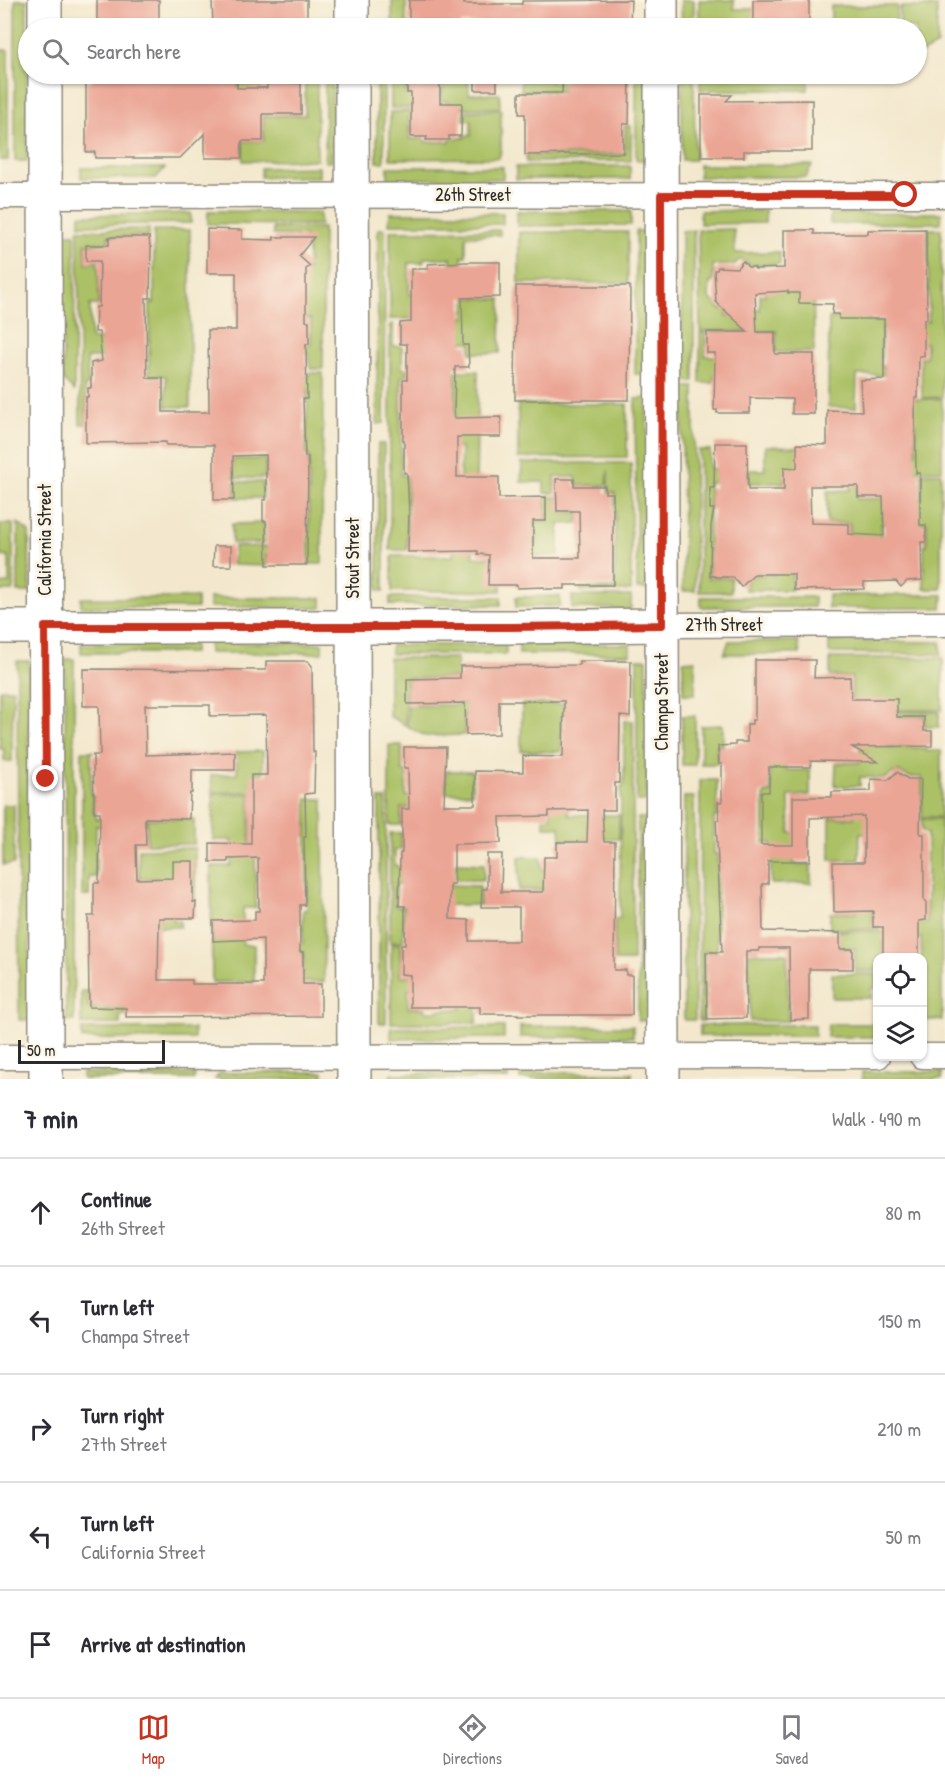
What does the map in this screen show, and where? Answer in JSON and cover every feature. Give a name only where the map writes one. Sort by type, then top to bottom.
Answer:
[{"type":"main road","points":[[45,0],[45,18]]},
{"type":"main road","points":[[352,0],[352,18]]},
{"type":"main road","points":[[661,0],[661,18]]},
{"type":"main road","name":"California Street","points":[[45,84],[46,1068]]},
{"type":"main road","name":"Stout Street","points":[[352,84],[354,1068]]},
{"type":"main road","name":"Champa Street","points":[[661,84],[663,1068]]},
{"type":"main road","name":"27th Street","points":[[0,627],[662,625]]},
{"type":"street","name":"26th Street","points":[[0,196],[945,195]]},
{"type":"street","name":"27th Street","points":[[662,625],[945,624]]},
{"type":"street","points":[[0,1058],[46,1068],[663,1068],[873,1056]]},
{"type":"street","points":[[927,1056],[945,1056]]},
{"type":"green space","points":[[15,0],[27,0],[27,18],[18,18],[18,84],[27,84],[27,161],[15,161]]},
{"type":"green space","points":[[392,0],[406,0],[406,18],[392,18]]},
{"type":"green space","points":[[681,0],[694,0],[694,18],[682,18]]},
{"type":"green space","points":[[699,0],[734,0],[734,9],[755,9],[755,18],[699,18]]},
{"type":"green space","points":[[831,6],[897,6],[896,18],[831,18]]},
{"type":"green space","points":[[900,7],[937,7],[937,45],[927,50],[927,18],[900,18]]},
{"type":"green space","points":[[0,50],[8,50],[8,160],[0,160]]},
{"type":"green space","points":[[238,84],[264,84],[260,86],[260,89],[238,91]]},
{"type":"green space","points":[[305,84],[317,84],[317,160],[243,161],[243,141],[264,141],[264,116],[305,115]]},
{"type":"green space","points":[[325,84],[332,84],[332,161],[325,162]]},
{"type":"green space","points":[[377,84],[384,84],[384,162],[377,162]]},
{"type":"green space","points":[[391,84],[406,84],[406,94],[439,94],[425,108],[391,108]]},
{"type":"green space","points":[[442,84],[468,84],[469,94],[500,94],[500,108],[450,108],[450,102],[442,101]]},
{"type":"green space","points":[[521,84],[567,84],[578,91],[521,91]]},
{"type":"green space","points":[[636,84],[647,84],[647,160],[636,160]]},
{"type":"green space","points":[[682,84],[694,84],[695,160],[682,160]]},
{"type":"green space","points":[[700,84],[808,84],[808,90],[700,90]]},
{"type":"green space","points":[[501,110],[499,158],[390,159],[390,112],[409,111],[409,139],[424,139],[425,142],[450,142],[451,138],[464,138],[464,136],[471,135],[471,120],[464,120],[464,111]]},
{"type":"green space","points":[[625,126],[631,126],[631,161],[526,162],[526,156],[625,154]]},
{"type":"green space","points":[[699,165],[812,165],[806,177],[699,177]]},
{"type":"green space","points":[[630,166],[630,179],[516,179],[516,167]]},
{"type":"green space","points":[[319,167],[319,177],[261,177],[261,168]]},
{"type":"green space","points":[[388,167],[503,167],[503,179],[388,179]]},
{"type":"green space","points":[[81,168],[165,168],[156,178],[81,178]]},
{"type":"green space","points":[[765,210],[765,223],[700,224],[700,211]]},
{"type":"green space","points":[[208,211],[320,212],[320,225],[208,224]]},
{"type":"green space","points":[[517,211],[631,211],[631,225],[517,226]]},
{"type":"green space","points":[[191,213],[191,223],[80,225],[80,215]]},
{"type":"green space","points":[[390,213],[503,213],[503,224],[389,224]]},
{"type":"green space","points":[[941,213],[941,223],[830,224],[830,214]]},
{"type":"green space","points":[[273,228],[323,228],[323,369],[310,369],[309,354],[305,353],[305,345],[311,345],[311,319],[303,319],[303,277],[308,269],[308,240],[303,235],[273,235]]},
{"type":"green space","points":[[149,229],[149,236],[108,236],[108,243],[85,244],[86,263],[98,262],[99,305],[90,305],[91,338],[103,340],[103,358],[87,358],[86,424],[80,424],[78,230]]},
{"type":"green space","points":[[378,229],[385,229],[384,423],[377,424]]},
{"type":"green space","points":[[734,229],[735,253],[780,252],[780,264],[749,265],[746,261],[739,260],[734,265],[713,265],[713,282],[710,282],[709,297],[720,309],[727,309],[727,316],[743,315],[743,310],[760,310],[760,295],[765,295],[765,288],[813,269],[814,352],[776,352],[776,331],[700,331],[698,230]]},
{"type":"green space","points":[[928,229],[941,229],[942,397],[922,398],[921,358],[926,357],[926,343],[921,343],[921,322],[929,321]]},
{"type":"green space","points":[[154,230],[190,230],[190,407],[166,407],[166,376],[149,376],[150,303],[154,303]]},
{"type":"green space","points":[[500,230],[500,235],[466,236],[466,256],[462,256],[462,263],[451,263],[451,258],[424,258],[423,263],[409,263],[409,294],[426,294],[442,318],[390,319],[390,231]]},
{"type":"green space","points":[[694,230],[694,381],[682,382],[682,231]]},
{"type":"green space","points":[[636,231],[649,231],[647,374],[635,374]]},
{"type":"green space","points":[[519,232],[628,232],[628,283],[519,283]]},
{"type":"green space","points":[[63,234],[75,234],[74,391],[63,380]]},
{"type":"green space","points":[[869,296],[869,321],[919,322],[895,328],[882,328],[881,366],[884,366],[884,375],[857,375],[856,408],[828,407],[829,318],[854,318]]},
{"type":"green space","points":[[466,298],[501,299],[500,353],[471,353],[471,342],[444,342],[444,318],[465,318]]},
{"type":"green space","points":[[393,324],[393,346],[402,347],[402,369],[406,369],[406,376],[401,377],[401,475],[407,476],[407,550],[390,550],[390,325]]},
{"type":"green space","points":[[700,333],[705,333],[705,356],[791,355],[735,376],[714,376],[713,383],[700,383]]},
{"type":"green space","points":[[456,371],[478,371],[475,544],[460,480],[461,448],[455,448]]},
{"type":"green space","points":[[309,373],[323,373],[322,564],[309,564],[309,455],[306,455],[308,390],[303,389],[304,377],[309,376]]},
{"type":"green space","points":[[682,387],[694,387],[695,591],[683,591]]},
{"type":"green space","points":[[647,398],[648,589],[637,589],[635,399]]},
{"type":"green space","points":[[914,399],[942,399],[942,470],[850,471],[901,453],[916,453],[916,423],[903,423]]},
{"type":"green space","points":[[518,404],[627,404],[627,457],[518,458]]},
{"type":"green space","points":[[378,444],[384,444],[384,591],[378,590]]},
{"type":"green space","points":[[765,446],[808,447],[807,475],[784,475],[783,483],[749,483],[749,470],[765,470]]},
{"type":"green space","points":[[699,450],[710,450],[710,469],[747,469],[747,482],[709,483],[709,578],[731,578],[731,592],[699,592]]},
{"type":"green space","points":[[233,459],[265,459],[265,478],[233,478]]},
{"type":"green space","points":[[522,463],[631,463],[631,591],[580,591],[580,588],[615,588],[615,493],[608,492],[608,470],[607,485],[577,485],[576,477],[555,477],[554,493],[544,493],[544,482],[521,482]]},
{"type":"green space","points":[[850,473],[857,473],[857,499],[922,498],[922,473],[941,473],[941,589],[924,589],[924,545],[927,545],[927,523],[881,524],[881,555],[850,555],[850,523],[827,523],[827,491],[850,490]]},
{"type":"green space","points":[[235,482],[263,482],[263,498],[235,498]]},
{"type":"green space","points":[[546,497],[562,497],[562,513],[578,512],[578,523],[559,524],[559,555],[530,556],[520,543],[535,543],[534,522],[547,521]]},
{"type":"green space","points":[[18,523],[29,532],[30,592],[18,592]]},
{"type":"green space","points":[[264,523],[264,543],[232,543],[232,524]]},
{"type":"green space","points":[[0,524],[13,524],[13,591],[0,591],[0,584],[9,583],[9,557],[0,556]]},
{"type":"green space","points":[[775,543],[792,561],[792,590],[745,590],[750,575],[775,575]]},
{"type":"green space","points":[[234,546],[278,547],[277,555],[266,555],[266,566],[233,565]]},
{"type":"green space","points":[[454,550],[473,550],[473,557],[501,557],[501,591],[392,591],[392,556],[453,556]]},
{"type":"green space","points":[[828,595],[943,595],[942,608],[828,608]]},
{"type":"green space","points":[[560,596],[560,606],[516,607],[516,597]]},
{"type":"green space","points":[[572,596],[631,596],[631,609],[572,608]]},
{"type":"green space","points":[[390,597],[501,597],[501,605],[390,605]]},
{"type":"green space","points":[[701,597],[814,597],[814,607],[701,607]]},
{"type":"green space","points":[[81,598],[197,598],[197,608],[81,607]]},
{"type":"green space","points":[[209,598],[322,598],[322,608],[209,607]]},
{"type":"green space","points":[[729,641],[798,641],[800,654],[724,654]]},
{"type":"green space","points":[[829,641],[941,642],[941,654],[829,653]]},
{"type":"green space","points":[[209,643],[322,643],[322,653],[209,653]]},
{"type":"green space","points":[[81,644],[194,644],[194,653],[81,653]]},
{"type":"green space","points":[[519,644],[630,644],[630,654],[519,654]]},
{"type":"green space","points":[[391,645],[506,645],[506,654],[391,654]]},
{"type":"green space","points":[[389,658],[457,658],[457,678],[406,678],[405,725],[389,716]]},
{"type":"green space","points":[[830,658],[943,658],[942,710],[852,710],[852,677],[830,676]]},
{"type":"green space","points":[[65,659],[74,659],[74,1021],[66,1021]]},
{"type":"green space","points":[[637,659],[647,659],[647,801],[637,801]]},
{"type":"green space","points":[[695,660],[695,694],[683,694],[683,661]]},
{"type":"green space","points":[[17,661],[29,661],[30,1020],[19,1020]]},
{"type":"green space","points":[[0,689],[13,689],[12,761],[4,761],[4,749],[0,749]]},
{"type":"green space","points":[[459,703],[482,703],[482,715],[464,715],[465,735],[425,736],[407,726],[408,706],[459,705]]},
{"type":"green space","points":[[522,704],[575,704],[575,715],[561,715],[561,752],[521,751]]},
{"type":"green space","points":[[851,711],[939,712],[939,727],[925,727],[925,716],[888,716],[888,747],[926,748],[926,751],[941,751],[941,817],[922,817],[922,777],[909,777],[900,772],[893,773],[886,778],[860,777],[860,786],[835,786],[836,763],[860,763],[860,728]]},
{"type":"green space","points":[[682,716],[695,716],[695,765],[682,765]]},
{"type":"green space","points":[[624,721],[633,721],[633,961],[615,961],[615,919],[620,918]]},
{"type":"green space","points":[[723,725],[723,745],[717,745],[717,764],[701,764],[701,726]]},
{"type":"green space","points":[[785,743],[786,770],[810,770],[810,795],[789,796],[790,833],[809,833],[794,847],[794,864],[811,864],[811,883],[771,884],[771,843],[764,843],[764,794],[771,793],[770,771],[763,771]]},
{"type":"green space","points":[[389,745],[402,745],[402,771],[406,772],[406,796],[417,797],[417,807],[401,808],[401,825],[389,825]]},
{"type":"green space","points":[[82,751],[93,751],[91,753],[91,795],[96,819],[145,819],[146,825],[96,826],[96,877],[89,877],[89,896],[82,896]]},
{"type":"green space","points":[[263,751],[263,773],[256,773],[255,792],[212,792],[211,775],[237,774],[237,752]]},
{"type":"green space","points":[[446,771],[472,771],[472,793],[446,793]]},
{"type":"green space","points":[[700,780],[717,780],[714,854],[717,854],[717,951],[704,951],[704,1021],[699,1021]]},
{"type":"green space","points":[[551,786],[569,786],[569,815],[619,815],[619,839],[561,840],[560,827],[544,827],[544,818],[551,818]]},
{"type":"green space","points":[[213,794],[250,794],[250,845],[255,845],[256,908],[243,908],[243,945],[254,945],[254,982],[212,982],[211,866],[231,866],[231,840],[213,840]]},
{"type":"green space","points":[[684,797],[694,797],[695,1020],[684,1020]]},
{"type":"green space","points":[[307,799],[323,799],[324,982],[300,982],[303,975],[304,952],[300,951],[299,943],[303,943],[303,910],[307,910]]},
{"type":"green space","points":[[379,799],[386,799],[386,1023],[379,1023]]},
{"type":"green space","points":[[3,805],[14,805],[14,864],[3,865]]},
{"type":"green space","points":[[854,809],[869,809],[884,832],[860,833],[859,860],[830,860],[830,818],[854,818]]},
{"type":"green space","points":[[638,818],[649,818],[649,1020],[638,1021]]},
{"type":"green space","points":[[147,819],[194,819],[194,844],[147,844]]},
{"type":"green space","points":[[922,819],[941,819],[942,1020],[927,1020],[927,953],[921,953],[921,938],[912,937],[912,923],[927,923],[927,832],[922,831]]},
{"type":"green space","points":[[390,833],[401,833],[401,850],[395,850],[395,866],[403,867],[403,884],[396,884],[396,907],[404,907],[403,942],[390,942]]},
{"type":"green space","points":[[195,848],[195,900],[174,900],[174,921],[180,921],[180,927],[152,927],[153,919],[161,919],[161,904],[157,904],[157,878],[139,878],[139,849]]},
{"type":"green space","points":[[519,857],[541,857],[542,870],[554,870],[554,890],[519,890]]},
{"type":"green space","points":[[456,863],[484,864],[484,880],[456,880]]},
{"type":"green space","points":[[447,885],[480,886],[480,905],[446,905]]},
{"type":"green space","points":[[857,897],[872,905],[872,922],[879,922],[879,929],[830,929],[830,913],[856,913]]},
{"type":"green space","points":[[839,931],[910,932],[910,940],[883,940],[882,953],[873,953],[873,971],[855,971],[855,948],[840,948]]},
{"type":"green space","points":[[391,944],[400,944],[400,976],[415,976],[415,990],[408,990],[408,1008],[438,1011],[461,1009],[461,1003],[477,1003],[477,1023],[391,1023]]},
{"type":"green space","points":[[749,953],[787,953],[788,1021],[750,1021]]},
{"type":"green space","points":[[832,974],[873,974],[871,998],[832,998]]},
{"type":"green space","points":[[81,991],[88,991],[88,1008],[125,1009],[125,1015],[120,1016],[120,1024],[81,1024]]},
{"type":"green space","points":[[828,1024],[873,1024],[873,1037],[827,1037]]},
{"type":"green space","points":[[700,1025],[815,1025],[815,1036],[700,1036]]},
{"type":"green space","points":[[520,1026],[633,1026],[633,1037],[520,1037]]},
{"type":"green space","points":[[504,1027],[504,1038],[391,1039],[391,1028]]},
{"type":"green space","points":[[82,1029],[194,1029],[194,1039],[82,1039]]},
{"type":"green space","points":[[323,1072],[323,1079],[215,1079],[220,1073]]},
{"type":"green space","points":[[508,1072],[508,1079],[391,1079],[391,1074]]},
{"type":"green space","points":[[862,1072],[942,1072],[942,1079],[862,1079]]},
{"type":"green space","points":[[82,1073],[195,1074],[194,1079],[82,1079]]},
{"type":"green space","points":[[520,1073],[632,1073],[632,1079],[520,1079]]},
{"type":"building","points":[[97,0],[159,0],[159,18],[97,18]]},
{"type":"building","points":[[212,0],[307,0],[307,18],[213,18]]},
{"type":"building","points":[[409,0],[464,0],[464,4],[522,4],[522,1],[631,0],[630,18],[409,18]]},
{"type":"building","points":[[753,0],[809,0],[809,18],[753,18]]},
{"type":"building","points":[[86,84],[237,84],[237,88],[267,88],[267,84],[301,84],[301,114],[263,114],[263,141],[242,141],[242,158],[205,158],[205,133],[180,158],[95,158],[95,152],[86,152]]},
{"type":"building","points":[[407,84],[440,84],[440,103],[462,103],[461,136],[449,136],[449,140],[426,140],[427,137],[411,137],[411,93],[407,93]]},
{"type":"building","points":[[475,84],[497,84],[497,90],[475,90]]},
{"type":"building","points":[[562,84],[630,84],[629,124],[623,124],[623,153],[525,155],[525,114],[519,114],[519,93],[562,93]]},
{"type":"building","points":[[701,95],[732,95],[726,101],[812,100],[812,151],[744,151],[744,157],[701,157]]},
{"type":"building","points":[[207,229],[242,230],[242,239],[274,240],[274,237],[314,237],[299,256],[310,266],[306,269],[306,321],[309,321],[309,344],[306,344],[307,399],[303,399],[305,457],[308,457],[307,565],[267,565],[266,521],[263,521],[263,500],[266,500],[266,455],[233,456],[234,500],[214,500],[214,445],[166,445],[166,442],[86,443],[86,397],[88,397],[88,388],[91,388],[91,363],[102,361],[99,332],[95,332],[96,307],[99,307],[100,261],[86,261],[86,245],[109,245],[109,237],[149,237],[151,247],[150,298],[146,298],[147,378],[163,378],[163,412],[209,412],[208,330],[236,330],[236,273],[207,273]]},
{"type":"building","points":[[926,229],[927,319],[924,319],[924,356],[919,356],[918,398],[915,398],[916,473],[920,473],[920,525],[926,525],[926,542],[921,542],[922,580],[907,581],[901,587],[896,581],[864,582],[864,589],[794,590],[794,574],[755,574],[741,587],[733,577],[710,576],[711,525],[714,509],[710,509],[710,488],[714,488],[715,443],[747,443],[748,490],[784,490],[784,467],[797,468],[797,444],[827,445],[827,410],[862,411],[860,380],[884,379],[884,319],[839,319],[839,314],[832,314],[833,304],[799,303],[799,293],[788,293],[788,291],[755,293],[757,332],[775,332],[775,354],[814,354],[814,414],[792,414],[792,399],[750,398],[750,413],[717,413],[717,410],[714,410],[715,353],[707,353],[707,332],[748,332],[716,302],[714,270],[718,267],[737,268],[743,261],[748,267],[755,269],[784,268],[784,230],[814,230],[814,234],[868,234],[868,230]],"holes":[[[810,486],[858,486],[858,497],[883,497],[884,536],[849,534],[849,524],[811,523]]]},
{"type":"building","points":[[500,262],[500,297],[462,298],[463,345],[468,345],[469,367],[455,367],[454,418],[501,417],[501,437],[457,437],[457,477],[499,477],[499,498],[546,497],[546,521],[533,521],[533,558],[580,558],[579,511],[557,511],[556,479],[574,479],[574,486],[605,486],[605,493],[613,493],[613,585],[565,585],[565,589],[544,589],[544,587],[517,588],[517,585],[488,585],[489,555],[478,554],[478,551],[408,552],[409,511],[403,440],[403,380],[407,380],[407,344],[400,344],[400,323],[411,322],[411,269],[428,269],[428,264]]},
{"type":"building","points":[[516,286],[630,286],[629,400],[515,400]]},
{"type":"building","points":[[214,546],[231,546],[231,566],[213,566]]},
{"type":"building","points":[[755,660],[815,660],[814,678],[850,677],[851,699],[897,699],[897,717],[924,717],[924,731],[932,731],[932,746],[852,747],[878,762],[811,761],[811,767],[769,767],[769,792],[761,792],[761,845],[793,845],[793,797],[832,797],[832,792],[871,791],[871,779],[888,780],[897,772],[908,779],[921,779],[920,834],[924,834],[926,920],[919,921],[919,953],[883,953],[883,927],[873,927],[873,911],[834,912],[833,862],[864,862],[864,816],[810,818],[810,861],[768,861],[768,884],[762,884],[763,931],[840,933],[840,949],[853,949],[853,969],[809,969],[809,1019],[790,1020],[789,948],[759,948],[759,951],[746,951],[746,1018],[707,1019],[706,952],[722,952],[716,820],[719,820],[718,802],[722,802],[722,764],[719,764],[718,746],[747,742],[747,724],[752,724],[752,720],[755,720]]},
{"type":"building","points":[[266,661],[308,661],[312,666],[314,793],[305,794],[305,905],[300,905],[300,952],[303,952],[303,984],[321,984],[321,1016],[126,1017],[126,1008],[89,1007],[88,916],[94,916],[94,883],[99,883],[100,812],[94,812],[93,755],[100,755],[99,706],[83,706],[83,669],[266,670]],"holes":[[[145,705],[210,705],[210,716],[266,715],[267,775],[251,775],[251,844],[210,843],[210,862],[258,858],[259,911],[255,911],[255,920],[213,921],[213,941],[263,939],[263,984],[192,984],[192,980],[158,980],[159,918],[195,918],[193,861],[173,861],[173,878],[137,879],[136,845],[146,845],[145,818],[189,819],[192,770],[235,770],[235,752],[146,755]]]},
{"type":"building","points":[[579,661],[631,661],[630,717],[620,716],[619,783],[615,783],[615,810],[602,810],[604,842],[615,842],[614,970],[626,970],[626,975],[632,975],[632,1015],[480,1014],[480,1007],[410,1007],[410,975],[401,974],[401,945],[405,945],[405,906],[399,906],[402,809],[409,809],[408,768],[404,768],[404,747],[446,747],[444,805],[475,805],[475,771],[523,772],[523,756],[563,757],[564,701],[499,701],[499,734],[466,735],[465,703],[407,704],[407,679],[460,678],[460,666],[579,665]],"holes":[[[588,810],[587,842],[557,842],[557,857],[544,857],[543,892],[501,892],[502,854],[487,854],[487,889],[482,889],[481,907],[519,907],[519,941],[469,941],[469,920],[450,919],[450,884],[454,884],[454,844],[501,843],[500,817],[549,816],[549,811]]]},
{"type":"route","points":[[46,779],[45,627],[662,625],[661,195],[905,195]]}]
